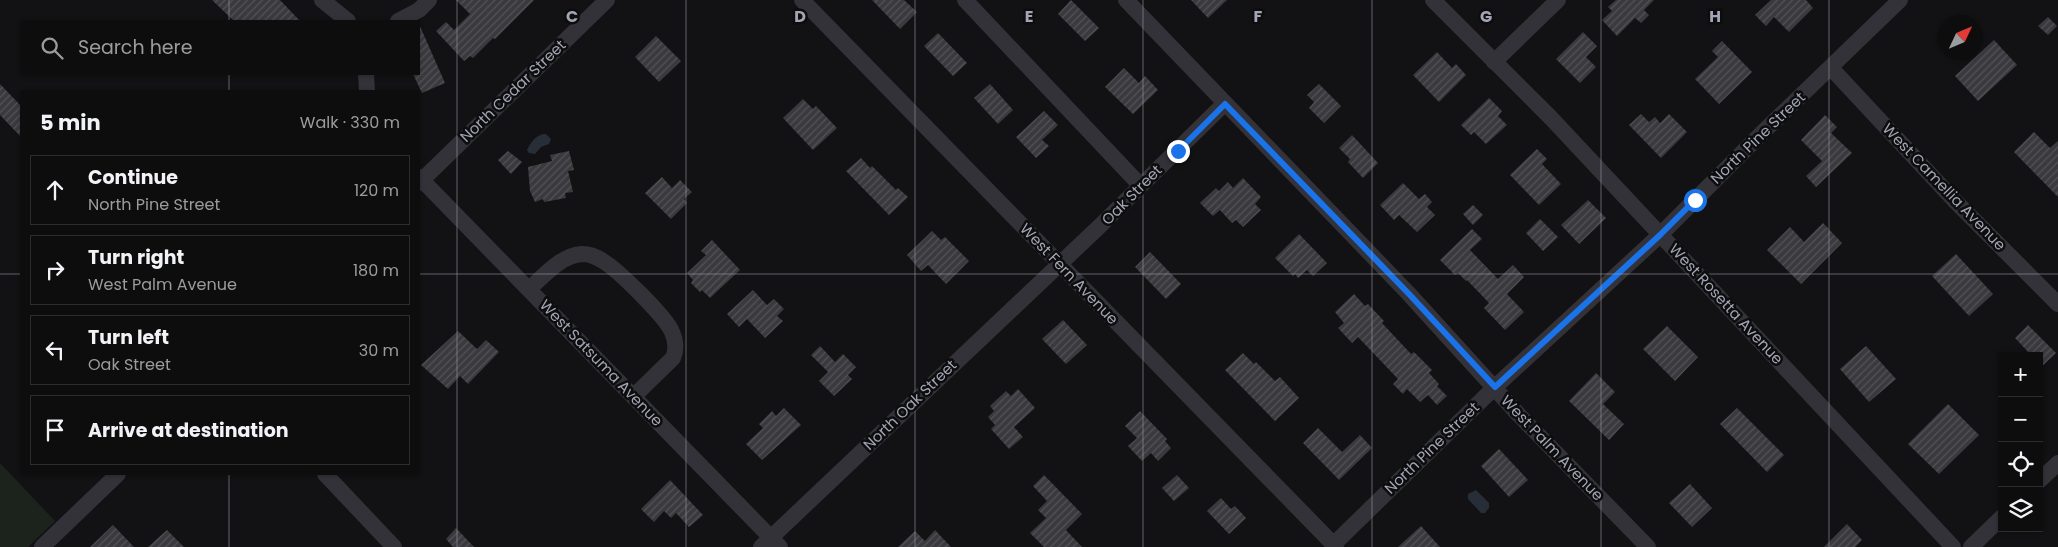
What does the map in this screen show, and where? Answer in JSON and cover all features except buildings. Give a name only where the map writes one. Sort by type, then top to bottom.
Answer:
[{"type":"street","points":[[322,0],[347,20]]},
{"type":"street","points":[[400,20],[419,10],[429,0]]},
{"type":"street","name":"North Cedar Street","points":[[420,180],[607,0]]},
{"type":"street","name":"West Fern Avenue","points":[[802,0],[1334,546]]},
{"type":"street","points":[[965,0],[1140,185]]},
{"type":"street","name":"West Palm Avenue","points":[[1126,0],[1409,294],[1518,414],[1648,547]]},
{"type":"street","name":"West Rosetta Avenue","points":[[1433,0],[1551,118],[1953,547]]},
{"type":"street","points":[[1494,62],[1558,0]]},
{"type":"street","name":"North Pine Street","points":[[1334,546],[1495,387],[1660,235],[1762,133],[1900,0]]},
{"type":"street","name":"West Camellia Avenue","points":[[1831,68],[1955,201],[2058,304]]},
{"type":"street","points":[[366,75],[367,90]]},
{"type":"street","name":"Oak Street","points":[[1059,264],[1225,104]]},
{"type":"street","name":"West Satsuma Avenue","points":[[420,180],[634,396],[771,544]]},
{"type":"street","points":[[529,289],[560,262],[572,255],[585,254],[594,256],[614,269],[652,307],[672,330],[676,350],[673,358],[634,396]]},
{"type":"street","name":"North Oak Street","points":[[771,544],[1059,264]]},
{"type":"street","points":[[2043,477],[2058,463]]},
{"type":"street","points":[[42,547],[117,475]]},
{"type":"street","points":[[326,475],[394,547]]},
{"type":"street","points":[[1971,547],[1998,521]]},
{"type":"shaded area","points":[[546,134],[551,139],[549,144],[541,147],[535,154],[529,153],[527,150],[534,139],[539,135]]},
{"type":"shaded area","points":[[0,463],[55,521],[28,547],[0,547]]},
{"type":"shaded area","points":[[1476,490],[1489,503],[1489,508],[1485,513],[1481,513],[1468,499],[1468,494]]},
{"type":"route","points":[[1178,151],[1225,104],[1409,294],[1495,387],[1660,235],[1695,200]]}]
